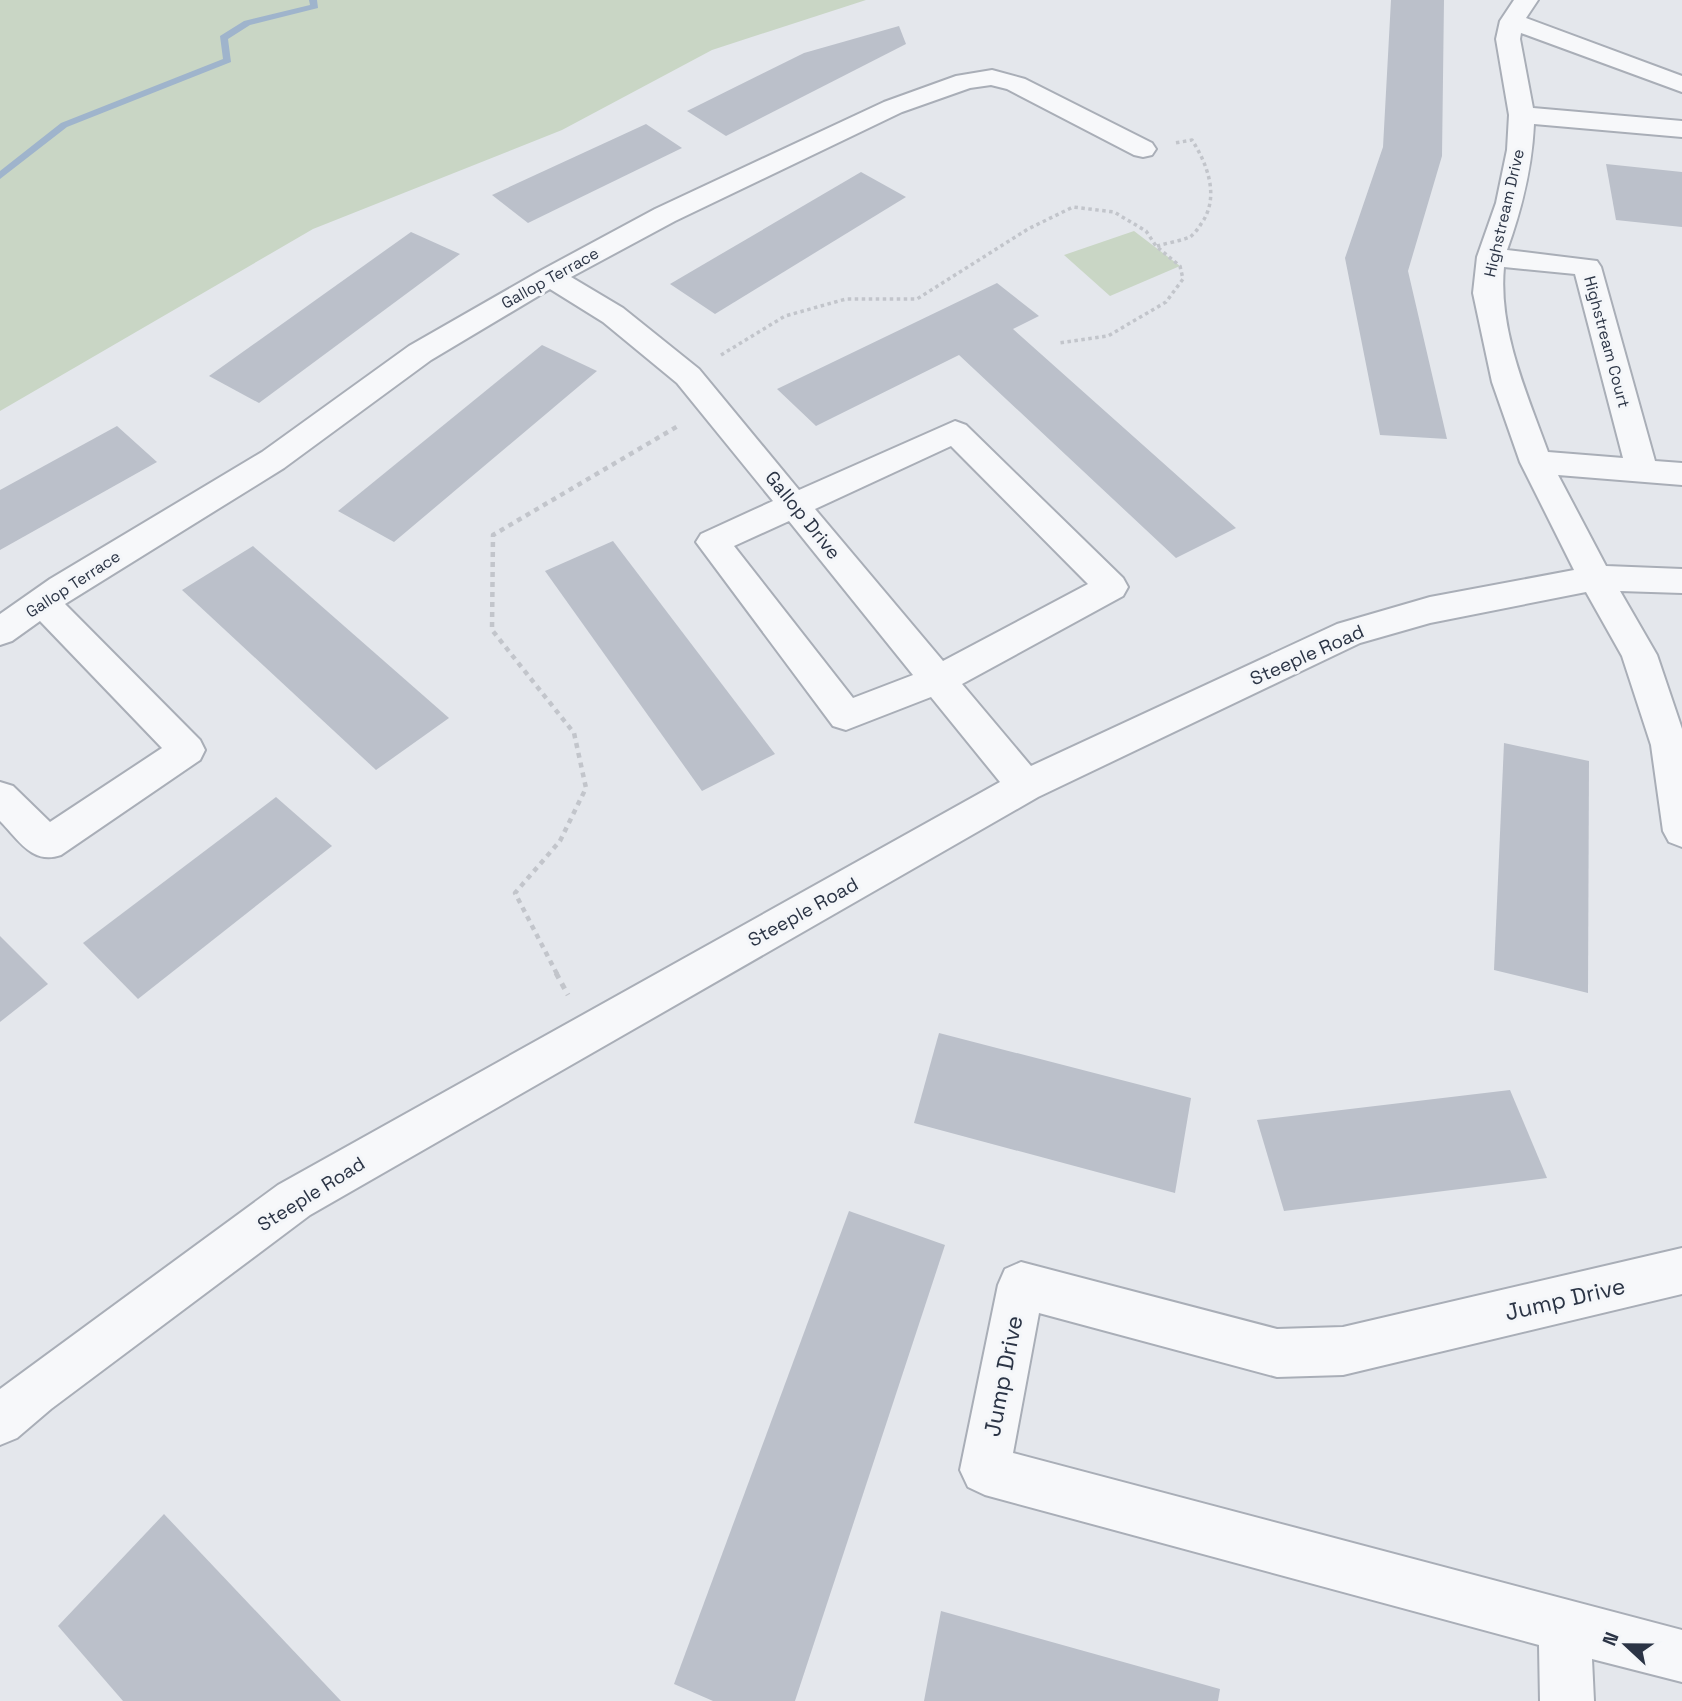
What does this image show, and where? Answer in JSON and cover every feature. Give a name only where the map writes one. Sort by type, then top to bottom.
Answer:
[{"type":"street","points":[[1519,11],[1682,85]]},
{"type":"street","name":"Highstream Drive","points":[[1519,11],[1507,39],[1522,115],[1520,150],[1510,202],[1491,257],[1487,293],[1507,382],[1536,462],[1595,578]]},
{"type":"street","name":"Gallop Terrace","points":[[0,632],[42,602],[273,460],[420,353],[550,276],[677,209],[894,107],[965,81],[992,78],[1017,84],[1143,149]]},
{"type":"street","points":[[1522,115],[1682,130]]},
{"type":"street","name":"Highstream Court","points":[[1491,257],[1587,267],[1642,471]]},
{"type":"street","name":"Gallop Drive","points":[[550,276],[613,315],[688,376],[1025,786]]},
{"type":"street","points":[[956,432],[1111,587],[938,680],[846,716],[713,542],[793,503],[956,432]]},
{"type":"street","points":[[1536,462],[1682,474]]},
{"type":"street","points":[[1595,578],[1639,655],[1669,745],[1682,831]]},
{"type":"street","name":"Steeple Road","points":[[0,1422],[34,1392],[294,1199],[1025,786],[1349,633],[1430,610],[1595,578],[1682,581]]},
{"type":"street","points":[[0,797],[47,844],[187,750],[42,602]]},
{"type":"street","name":"Jump Drive","points":[[1565,1626],[985,1470],[1021,1285],[1277,1353],[1343,1351],[1682,1271]]},
{"type":"street","points":[[1567,1701],[1565,1626],[1682,1656]]},
{"type":"path","points":[[1143,149],[1192,140],[1203,156],[1209,183],[1209,212],[1192,236],[1156,246]]},
{"type":"path","points":[[688,376],[785,316],[846,299],[917,299],[1028,229],[1073,207],[1114,212],[1146,231],[1156,246],[1180,266],[1183,279],[1166,302],[1108,336],[1058,343]]},
{"type":"path","points":[[588,1033],[515,893],[560,841],[586,788],[575,733],[492,630],[493,536],[712,405]]},
{"type":"green space","points":[[0,0],[866,0],[712,50],[562,130],[313,229],[0,411]]},
{"type":"green space","points":[[1134,231],[1180,266],[1110,296],[1064,255]]},
{"type":"building","points":[[1391,0],[1444,0],[1442,156],[1408,271],[1447,439],[1380,435],[1345,258],[1383,147]]},
{"type":"building","points":[[899,26],[906,44],[726,136],[687,111],[804,53]]},
{"type":"building","points":[[646,124],[682,148],[528,223],[492,195]]},
{"type":"building","points":[[1606,164],[1682,172],[1682,227],[1616,220]]},
{"type":"building","points":[[861,172],[906,197],[715,314],[670,284]]},
{"type":"building","points":[[411,232],[460,254],[259,403],[209,376]]},
{"type":"building","points":[[997,283],[1039,316],[1013,329],[1236,528],[1176,558],[959,355],[816,426],[777,389]]},
{"type":"building","points":[[542,345],[597,371],[394,542],[338,511]]},
{"type":"building","points":[[117,426],[157,462],[0,550],[0,490]]},
{"type":"building","points":[[613,541],[775,754],[702,791],[545,571]]},
{"type":"building","points":[[253,546],[449,718],[376,770],[182,590]]},
{"type":"building","points":[[1504,743],[1589,761],[1588,993],[1494,970]]},
{"type":"building","points":[[276,797],[332,846],[138,999],[83,943]]},
{"type":"building","points":[[0,936],[48,984],[0,1022]]},
{"type":"building","points":[[939,1033],[1191,1098],[1175,1193],[914,1123]]},
{"type":"building","points":[[1510,1090],[1547,1178],[1284,1211],[1257,1120]]},
{"type":"building","points":[[849,1211],[945,1245],[795,1701],[713,1701],[674,1684]]},
{"type":"building","points":[[164,1514],[341,1701],[123,1701],[58,1626]]},
{"type":"building","points":[[941,1611],[1220,1689],[1218,1701],[924,1701]]},
{"type":"waterway","points":[[0,176],[64,125],[228,60],[223,38],[247,23],[315,6],[313,0]]}]
